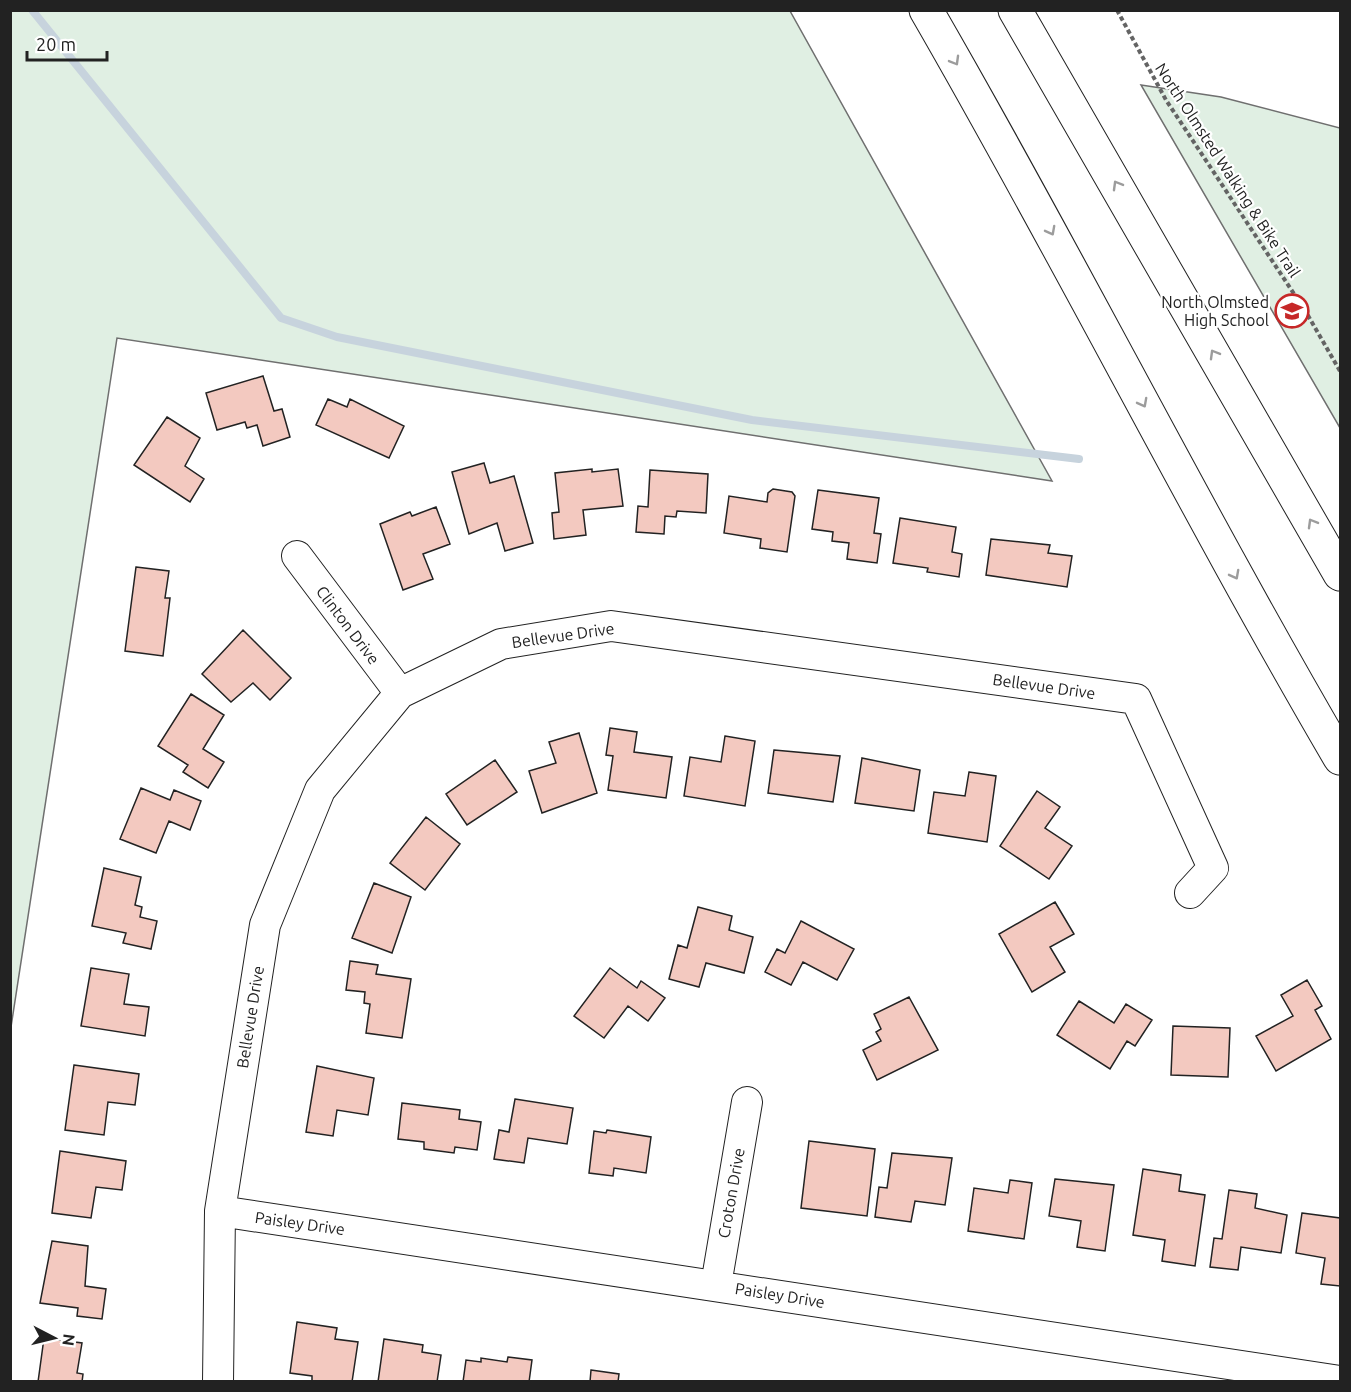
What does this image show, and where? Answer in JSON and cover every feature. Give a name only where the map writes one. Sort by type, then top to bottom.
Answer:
[{"type":"highway","points":[[926,10],[1015,165],[1258,618],[1341,758]]},
{"type":"highway","points":[[1014,10],[1341,574]]},
{"type":"street","name":"Clinton Drive","points":[[297,556],[400,693]]},
{"type":"street","name":"Bellevue Drive","points":[[218,1382],[220,1211],[265,925],[320,790],[400,693],[501,644],[610,626],[1136,699],[1213,868],[1190,893]]},
{"type":"street","name":"Croton Drive","points":[[716,1285],[747,1102]]},
{"type":"street","name":"Paisley Drive","points":[[220,1211],[1341,1381]]},
{"type":"path","name":"North Olmsted Walking & Bike Trail","points":[[1117,10],[1171,109],[1306,312],[1341,371]]},
{"type":"green space","points":[[11,10],[790,11],[1052,481],[117,338],[11,1027]]},
{"type":"green space","name":"North Olmsted High School","points":[[1141,85],[1221,97],[1340,128],[1340,428]]},
{"type":"building","points":[[263,376],[274,411],[282,409],[290,437],[263,446],[257,425],[247,428],[245,422],[217,430],[206,393]]},
{"type":"building","points":[[328,399],[347,407],[350,399],[404,426],[389,458],[316,425]]},
{"type":"building","points":[[167,417],[200,438],[185,466],[204,479],[190,502],[134,465]]},
{"type":"building","points":[[484,463],[490,483],[514,476],[533,543],[505,551],[497,523],[469,534],[452,472]]},
{"type":"building","points":[[592,469],[592,472],[618,469],[623,506],[583,510],[586,535],[554,539],[552,513],[559,512],[555,473]]},
{"type":"building","points":[[650,470],[708,474],[706,513],[677,511],[676,517],[665,516],[664,534],[636,532],[638,506],[648,507]]},
{"type":"building","points":[[773,489],[792,492],[795,496],[787,552],[760,548],[761,539],[724,533],[729,496],[767,502],[768,493]]},
{"type":"building","points":[[818,490],[879,498],[874,533],[881,534],[877,563],[847,559],[849,543],[832,541],[833,532],[812,529]]},
{"type":"building","points":[[436,507],[450,544],[423,554],[433,579],[403,590],[380,524],[410,512],[412,516]]},
{"type":"building","points":[[900,518],[956,527],[952,552],[962,554],[959,577],[927,572],[928,568],[893,563]]},
{"type":"building","points":[[991,539],[1050,545],[1048,553],[1072,556],[1067,587],[986,575]]},
{"type":"building","points":[[136,567],[169,571],[165,598],[170,598],[163,656],[125,651]]},
{"type":"building","points":[[243,630],[291,678],[270,700],[253,683],[231,702],[202,674]]},
{"type":"building","points":[[191,694],[224,715],[203,749],[224,762],[208,788],[183,772],[188,765],[158,746]]},
{"type":"building","points":[[610,728],[637,732],[634,752],[672,757],[666,798],[608,790],[613,756],[606,755]]},
{"type":"building","points":[[579,733],[597,793],[542,813],[529,771],[556,763],[549,742]]},
{"type":"building","points":[[725,736],[755,741],[745,806],[684,796],[690,757],[721,762]]},
{"type":"building","points":[[774,750],[840,756],[833,802],[768,793]]},
{"type":"building","points":[[862,758],[920,770],[914,811],[855,803]]},
{"type":"building","points":[[495,760],[517,792],[467,825],[446,794]]},
{"type":"building","points":[[969,772],[996,776],[987,842],[928,833],[934,792],[965,796]]},
{"type":"building","points":[[141,788],[170,800],[174,790],[201,801],[190,830],[169,821],[156,853],[120,839]]},
{"type":"building","points":[[1037,791],[1060,807],[1045,828],[1072,846],[1049,879],[1000,846]]},
{"type":"building","points":[[426,817],[460,844],[425,890],[390,863]]},
{"type":"building","points":[[104,868],[141,877],[135,905],[142,907],[140,917],[157,921],[151,949],[123,943],[126,933],[92,926]]},
{"type":"building","points":[[374,883],[411,897],[392,953],[352,938]]},
{"type":"building","points":[[1055,902],[1074,934],[1050,947],[1065,972],[1032,992],[999,934]]},
{"type":"building","points":[[698,907],[732,916],[729,930],[753,937],[744,973],[706,963],[699,987],[669,979],[678,945],[687,948]]},
{"type":"building","points":[[801,921],[854,949],[837,980],[803,962],[791,985],[765,972],[777,949],[785,953]]},
{"type":"building","points":[[350,961],[378,965],[376,974],[411,979],[402,1038],[366,1033],[370,1004],[364,1003],[365,992],[346,990]]},
{"type":"building","points":[[91,968],[129,974],[124,1004],[149,1007],[145,1036],[81,1026]]},
{"type":"building","points":[[610,968],[637,988],[641,981],[665,998],[648,1021],[628,1006],[604,1038],[574,1016]]},
{"type":"building","points":[[1307,980],[1322,1006],[1315,1010],[1331,1039],[1276,1071],[1256,1036],[1293,1016],[1281,995]]},
{"type":"building","points":[[909,997],[938,1050],[877,1080],[863,1050],[881,1041],[876,1032],[881,1029],[874,1014]]},
{"type":"building","points":[[1079,1001],[1114,1023],[1126,1004],[1152,1020],[1135,1046],[1127,1041],[1110,1069],[1057,1035]]},
{"type":"building","points":[[1173,1026],[1230,1028],[1228,1077],[1171,1075]]},
{"type":"building","points":[[74,1065],[139,1074],[135,1105],[108,1102],[104,1135],[65,1130]]},
{"type":"building","points":[[317,1066],[374,1078],[368,1115],[337,1110],[333,1136],[306,1132]]},
{"type":"building","points":[[515,1099],[573,1108],[567,1144],[528,1138],[524,1163],[494,1159],[499,1130],[509,1132]]},
{"type":"building","points":[[402,1103],[460,1110],[459,1119],[481,1122],[477,1150],[455,1147],[454,1153],[424,1149],[424,1142],[398,1139]]},
{"type":"building","points":[[607,1130],[651,1137],[646,1173],[614,1168],[613,1176],[589,1173],[594,1131],[606,1133]]},
{"type":"building","points":[[809,1141],[875,1149],[867,1216],[801,1208]]},
{"type":"building","points":[[60,1151],[126,1161],[122,1190],[96,1187],[91,1218],[52,1213]]},
{"type":"building","points":[[892,1153],[952,1158],[945,1205],[915,1201],[911,1222],[875,1217],[879,1187],[887,1188]]},
{"type":"building","points":[[1143,1169],[1181,1175],[1179,1191],[1205,1195],[1195,1266],[1162,1261],[1165,1240],[1133,1235]]},
{"type":"building","points":[[1055,1179],[1114,1185],[1105,1251],[1077,1247],[1081,1221],[1049,1216]]},
{"type":"building","points":[[1010,1180],[1032,1183],[1024,1239],[968,1231],[974,1188],[1008,1193]]},
{"type":"building","points":[[1229,1190],[1257,1194],[1255,1208],[1287,1215],[1281,1253],[1241,1247],[1238,1270],[1210,1267],[1214,1238],[1222,1239]]},
{"type":"building","points":[[1302,1213],[1340,1218],[1340,1286],[1321,1284],[1325,1258],[1296,1253]]},
{"type":"building","points":[[52,1241],[88,1246],[85,1286],[106,1289],[102,1319],[77,1316],[78,1308],[40,1303]]},
{"type":"building","points":[[297,1322],[337,1328],[335,1339],[358,1342],[352,1382],[312,1382],[312,1376],[290,1373]]},
{"type":"building","points":[[44,1338],[82,1343],[77,1373],[83,1374],[82,1382],[38,1382]]},
{"type":"building","points":[[384,1339],[423,1345],[422,1352],[441,1355],[437,1382],[378,1382]]},
{"type":"building","points":[[508,1357],[532,1360],[529,1382],[463,1382],[466,1360],[481,1362],[481,1358],[507,1362]]},
{"type":"building","points":[[591,1370],[619,1374],[618,1382],[590,1382]]},
{"type":"waterway","points":[[32,10],[281,318],[337,337],[752,420],[1079,459]]},
{"type":"place","name":"North Olmsted High School","points":[[1292,311]]}]
